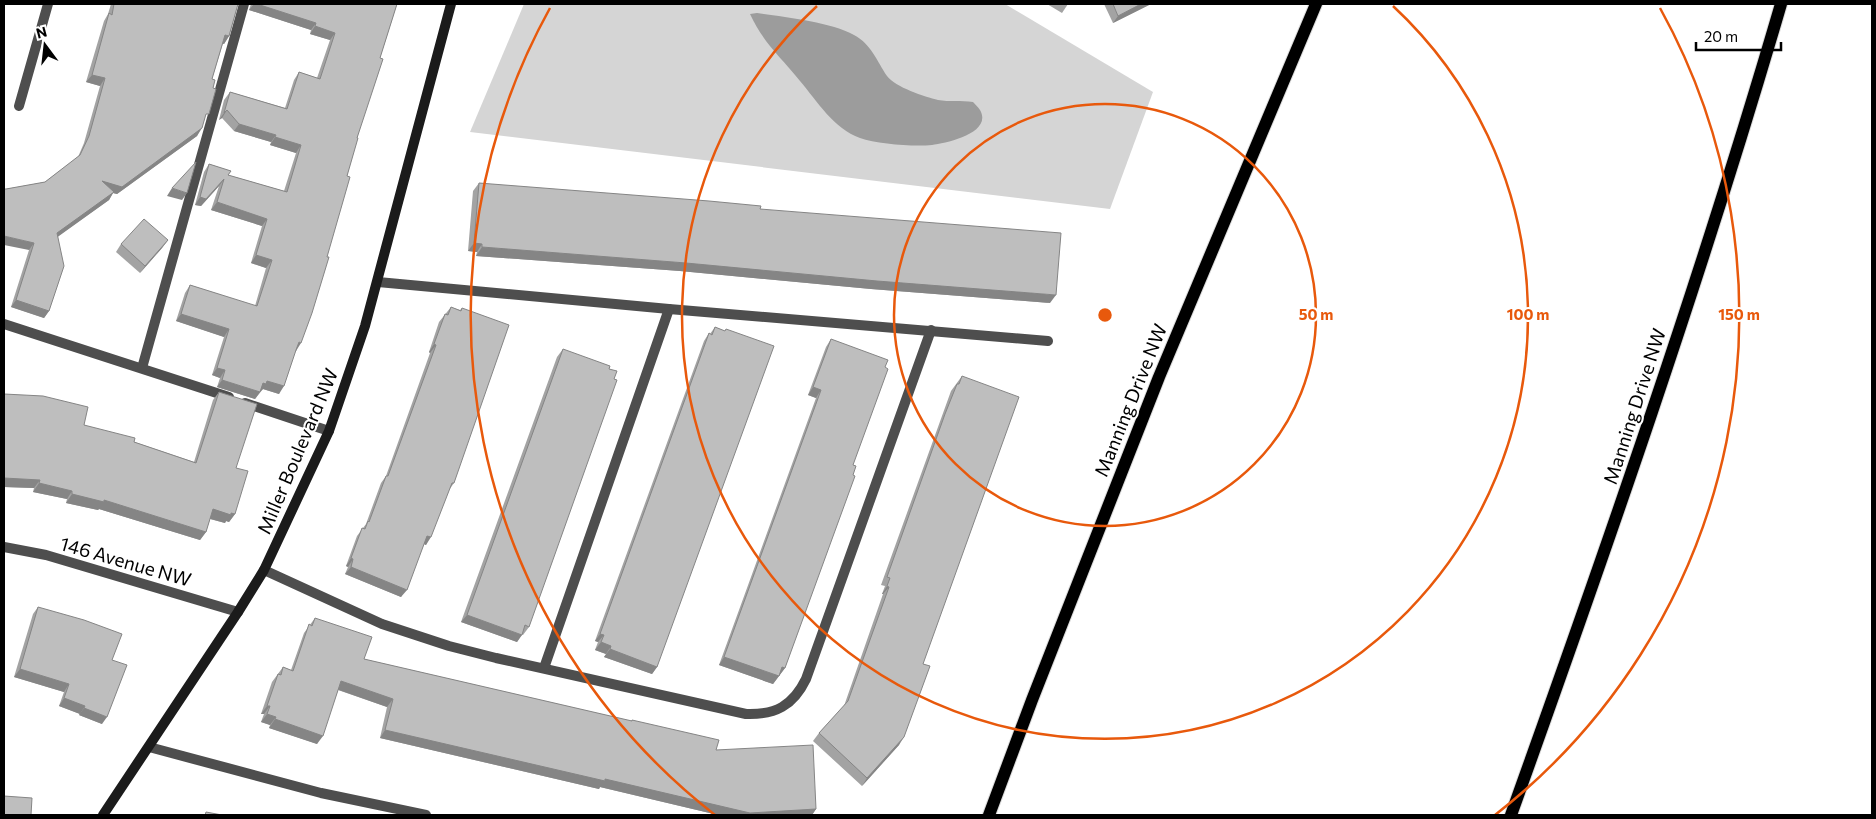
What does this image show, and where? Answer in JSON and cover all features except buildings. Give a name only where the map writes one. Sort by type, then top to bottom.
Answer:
[{"type":"main road","name":"Manning Drive NW","points":[[989,815],[1032,700],[1159,377],[1316,4]]},
{"type":"main road","name":"Manning Drive NW","points":[[1511,815],[1600,566],[1710,237],[1781,4]]},
{"type":"street","points":[[19,106],[48,4]]},
{"type":"street","points":[[142,368],[244,4]]},
{"type":"street","name":"Miller Boulevard NW","points":[[103,815],[264,570],[329,431],[378,282],[451,4]]},
{"type":"street","points":[[378,282],[1048,341]]},
{"type":"street","points":[[544,668],[669,309]]},
{"type":"street","points":[[4,324],[329,431]]},
{"type":"street","points":[[264,570],[382,624],[450,646],[746,714],[773,712],[794,698],[806,679],[932,330]]},
{"type":"street","name":"146 Avenue NW","points":[[4,548],[54,558],[238,612]]},
{"type":"street","points":[[149,747],[321,793],[426,815]]},
{"type":"shaded area","points":[[524,4],[1005,4],[1153,92],[1110,209],[470,132]]},
{"type":"shaded area","points":[[757,13],[820,23],[854,35],[865,43],[891,80],[911,91],[932,99],[973,102],[980,110],[982,118],[980,125],[974,131],[957,139],[932,145],[916,146],[886,143],[867,140],[851,134],[827,114],[767,42],[750,14]]}]
